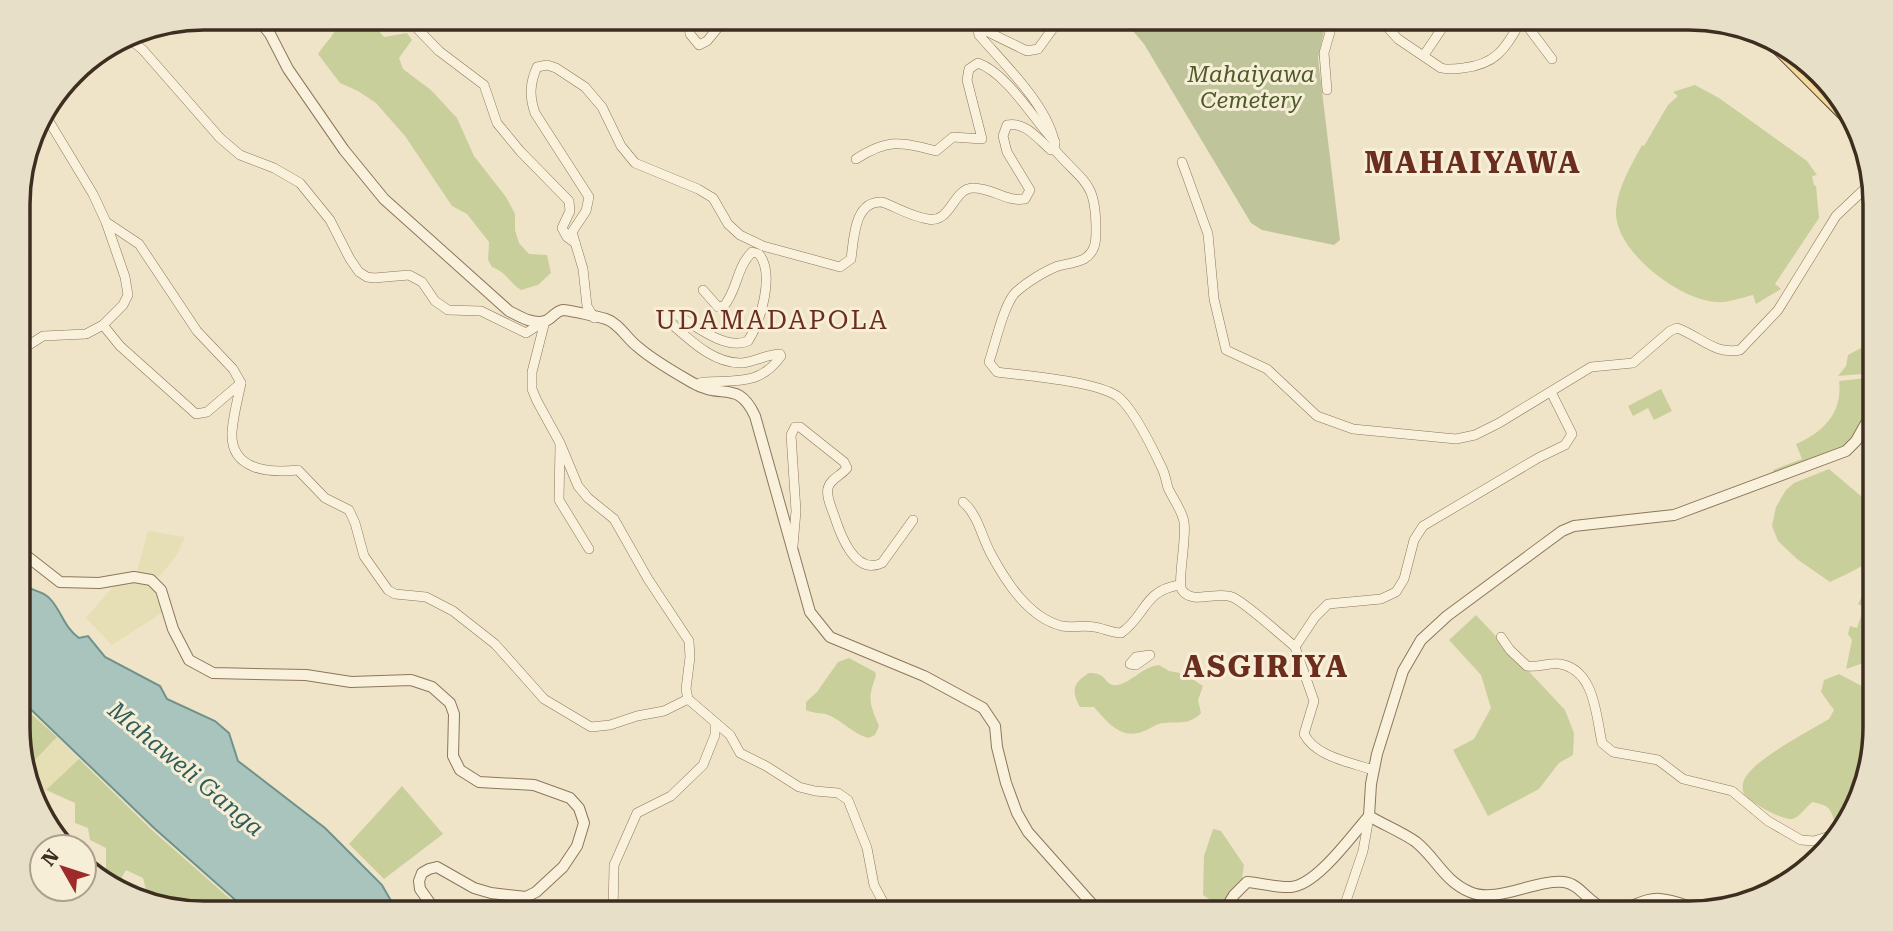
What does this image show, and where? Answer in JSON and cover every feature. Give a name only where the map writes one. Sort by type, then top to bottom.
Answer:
[{"type":"street","points":[[267,30],[288,69],[344,150],[384,199],[456,267],[509,311],[531,321],[545,321]]},
{"type":"street","points":[[419,30],[439,51],[484,85],[497,123],[569,201],[570,211],[562,228],[567,237],[575,243]]},
{"type":"street","points":[[690,30],[699,45],[707,41],[716,30]]},
{"type":"street","points":[[978,30],[979,35],[1030,95],[1052,131],[1054,146]]},
{"type":"street","points":[[984,30],[1027,51],[1038,50],[1052,30]]},
{"type":"street","points":[[1327,90],[1324,53],[1331,30]]},
{"type":"street","points":[[1390,30],[1398,39],[1441,68],[1448,69],[1482,66],[1502,52],[1515,30]]},
{"type":"street","points":[[1424,55],[1441,30]]},
{"type":"street","points":[[1531,30],[1552,59]]},
{"type":"street","points":[[136,44],[220,138],[240,155],[274,168],[300,183],[330,220],[359,272],[374,278],[409,275],[422,282],[435,301],[448,310],[481,311],[526,333],[564,310],[613,322],[636,346],[696,385],[738,394],[748,401],[755,416],[810,612],[831,637],[924,676],[983,708],[995,726],[1006,783],[1017,813],[1028,832],[1089,901]]},
{"type":"street","points":[[856,159],[877,145],[913,144],[936,151],[953,137],[982,139],[967,80],[969,69],[978,63],[988,67],[1007,85],[1093,193],[1096,207],[1096,244],[1083,259],[1054,268],[1015,293],[1009,302],[990,365],[997,372],[1063,381],[1105,391],[1118,397],[1128,407],[1163,470],[1184,521],[1184,554],[1179,585],[1183,592],[1190,597],[1232,597],[1295,647],[1314,701],[1304,734],[1307,740],[1318,751],[1373,770]]},
{"type":"street","points":[[594,318],[587,306],[583,270],[572,232],[586,211],[589,197],[535,113],[531,102],[531,82],[537,67],[547,65],[555,68],[585,87],[602,107],[621,146],[635,163],[713,198],[728,224],[740,235],[764,246],[841,267],[851,258],[857,219],[874,201],[930,220],[943,216],[970,187],[987,189],[1013,201],[1025,200],[1030,190],[1007,152],[1003,136],[1010,123],[1024,126],[1051,150],[1054,146]]},
{"type":"street","points":[[30,344],[43,336],[86,334],[103,325],[123,305],[128,295],[125,277],[106,222],[93,194],[50,123]]},
{"type":"street","points":[[1182,162],[1208,234],[1214,299],[1226,350],[1267,369],[1317,416],[1353,429],[1456,439],[1475,436],[1591,367],[1633,363],[1677,328],[1713,348],[1740,351],[1778,310],[1836,216],[1862,191]]},
{"type":"street","points":[[106,222],[139,244],[186,315],[242,383],[232,435],[243,460],[257,470],[298,470],[325,498],[349,510],[364,556],[388,590],[395,594],[426,597],[453,611],[495,644],[544,699],[591,727],[610,725],[664,711],[688,699]]},
{"type":"street","points":[[696,385],[703,382],[756,379],[772,369],[781,356],[774,354],[744,363],[726,361],[706,352],[666,319],[667,315],[674,313],[719,339],[732,343],[748,341],[754,331],[768,272],[760,254],[752,252],[741,263],[732,296],[724,306],[718,307],[703,290]]},
{"type":"street","points":[[545,321],[532,372],[532,388],[578,486],[614,519],[648,579],[689,641],[686,689],[688,699],[730,735],[740,753],[799,787],[838,793],[848,800],[867,848],[874,885],[883,901]]},
{"type":"street","points":[[103,325],[120,346],[196,414],[207,411],[242,383]]},
{"type":"street","points":[[1295,647],[1309,625],[1328,604],[1381,599],[1396,592],[1404,579],[1414,540],[1423,526],[1565,445],[1572,434],[1551,392]]},
{"type":"street","points":[[793,551],[796,511],[791,435],[795,427],[800,427],[844,462],[846,468],[830,483],[828,496],[843,541],[867,566],[882,563],[913,520]]},
{"type":"street","points":[[1346,901],[1363,851],[1373,770],[1403,671],[1421,640],[1447,616],[1556,534],[1574,526],[1674,515],[1846,451],[1863,428]]},
{"type":"street","points":[[560,443],[559,500],[589,549]]},
{"type":"street","points":[[964,502],[973,511],[991,555],[1028,608],[1054,623],[1121,633],[1157,592],[1179,585]]},
{"type":"street","points":[[30,559],[60,582],[99,583],[134,577],[151,580],[161,590],[173,629],[189,660],[213,673],[306,675],[351,682],[411,680],[432,687],[450,703],[454,714],[453,756],[460,770],[479,782],[534,785],[570,798],[579,808],[584,823],[577,846],[563,867],[536,892],[526,897],[491,893],[474,888],[437,867],[422,873],[419,881],[420,889],[428,901]]},
{"type":"street","points":[[1501,637],[1527,666],[1562,664],[1585,678],[1602,743],[1606,748],[1658,760],[1683,779],[1732,791],[1768,821],[1801,840],[1823,838]]},
{"type":"street","points":[[613,901],[614,865],[638,813],[671,796],[703,765],[715,734],[715,723]]},
{"type":"street","points":[[1369,816],[1417,843],[1446,878],[1472,893],[1501,894],[1547,882],[1567,882],[1576,886],[1591,901]]},
{"type":"street","points":[[1230,901],[1247,882],[1291,887],[1303,884],[1315,876],[1369,816]]},
{"type":"street","points":[[1647,901],[1668,901]]},
{"type":"shaded area","points":[[148,531],[185,537],[176,556],[159,577],[137,572]]},
{"type":"shaded area","points":[[144,580],[158,591],[163,612],[112,645],[86,618],[118,581]]},
{"type":"shaded area","points":[[57,737],[79,759],[46,790],[44,796],[34,761]]},
{"type":"green space","points":[[335,30],[378,30],[384,37],[407,33],[412,40],[399,58],[403,69],[431,90],[457,118],[474,156],[506,197],[515,214],[515,230],[519,243],[529,254],[547,255],[551,273],[538,285],[521,290],[492,267],[488,260],[489,242],[467,214],[452,206],[405,136],[376,103],[340,83],[318,54]]},
{"type":"green space","name":"Mahaiyawa Cemetery","points":[[1132,30],[1324,30],[1318,58],[1340,240],[1334,245],[1262,230],[1251,223],[1144,44]]},
{"type":"green space","points":[[1695,85],[1719,98],[1807,161],[1817,175],[1812,176],[1816,186],[1819,218],[1775,284],[1781,289],[1756,304],[1753,295],[1716,302],[1701,299],[1667,283],[1637,256],[1625,241],[1618,225],[1616,210],[1619,193],[1642,145],[1644,146],[1668,105],[1678,96],[1673,92]]},
{"type":"green space","points":[[1863,347],[1863,374],[1838,376],[1846,366],[1848,355]]},
{"type":"green space","points":[[1863,378],[1863,421],[1846,447],[1775,476],[1773,470],[1802,459],[1796,444],[1815,434],[1829,420],[1838,403],[1839,381]]},
{"type":"green space","points":[[1661,389],[1672,411],[1654,420],[1648,408],[1633,416],[1628,406]]},
{"type":"green space","points":[[1829,469],[1863,498],[1863,566],[1830,582],[1797,559],[1778,541],[1772,526],[1776,507],[1786,490],[1794,483]]},
{"type":"green space","points":[[1863,610],[1863,663],[1846,669],[1852,640],[1848,634],[1850,626],[1857,628]]},
{"type":"green space","points":[[1476,615],[1565,710],[1574,733],[1573,755],[1559,763],[1539,789],[1488,816],[1453,750],[1474,739],[1491,708],[1481,675],[1449,640]]},
{"type":"green space","points":[[849,658],[875,672],[876,676],[871,690],[871,701],[879,726],[875,735],[868,738],[833,717],[806,710],[806,702],[817,692],[838,662]]},
{"type":"green space","points":[[1159,665],[1169,671],[1185,674],[1203,686],[1198,700],[1201,713],[1196,717],[1186,722],[1159,724],[1129,734],[1116,728],[1094,707],[1080,707],[1075,696],[1075,687],[1089,673],[1096,673],[1111,684],[1119,685]]},
{"type":"green space","points":[[1839,674],[1863,687],[1862,750],[1857,772],[1850,794],[1835,823],[1829,809],[1812,802],[1795,818],[1788,819],[1759,806],[1747,797],[1744,794],[1743,782],[1760,762],[1829,719],[1834,710],[1821,692],[1824,680]]},
{"type":"green space","points":[[30,713],[57,737],[34,761]]},
{"type":"green space","points":[[79,759],[152,830],[232,901],[170,898],[146,891],[143,878],[126,870],[121,879],[107,872],[106,848],[98,844],[98,833],[89,833],[88,828],[75,823],[75,803],[46,790]]},
{"type":"green space","points":[[402,786],[443,834],[384,879],[349,844]]},
{"type":"green space","points":[[1213,829],[1221,831],[1244,865],[1242,879],[1225,901],[1212,901],[1203,895],[1204,856]]},
{"type":"water","name":"Mahaweli Ganga","points":[[30,588],[48,597],[74,634],[79,638],[88,636],[105,657],[160,686],[167,699],[215,721],[229,733],[238,761],[325,828],[382,885],[391,901],[236,901],[154,828],[30,709]]},
{"type":"district","name":"MAHAIYAWA","points":[[1473,162]]},
{"type":"district","name":"UDAMADAPOLA","points":[[772,320]]},
{"type":"district","name":"ASGIRIYA","points":[[1266,666]]}]
